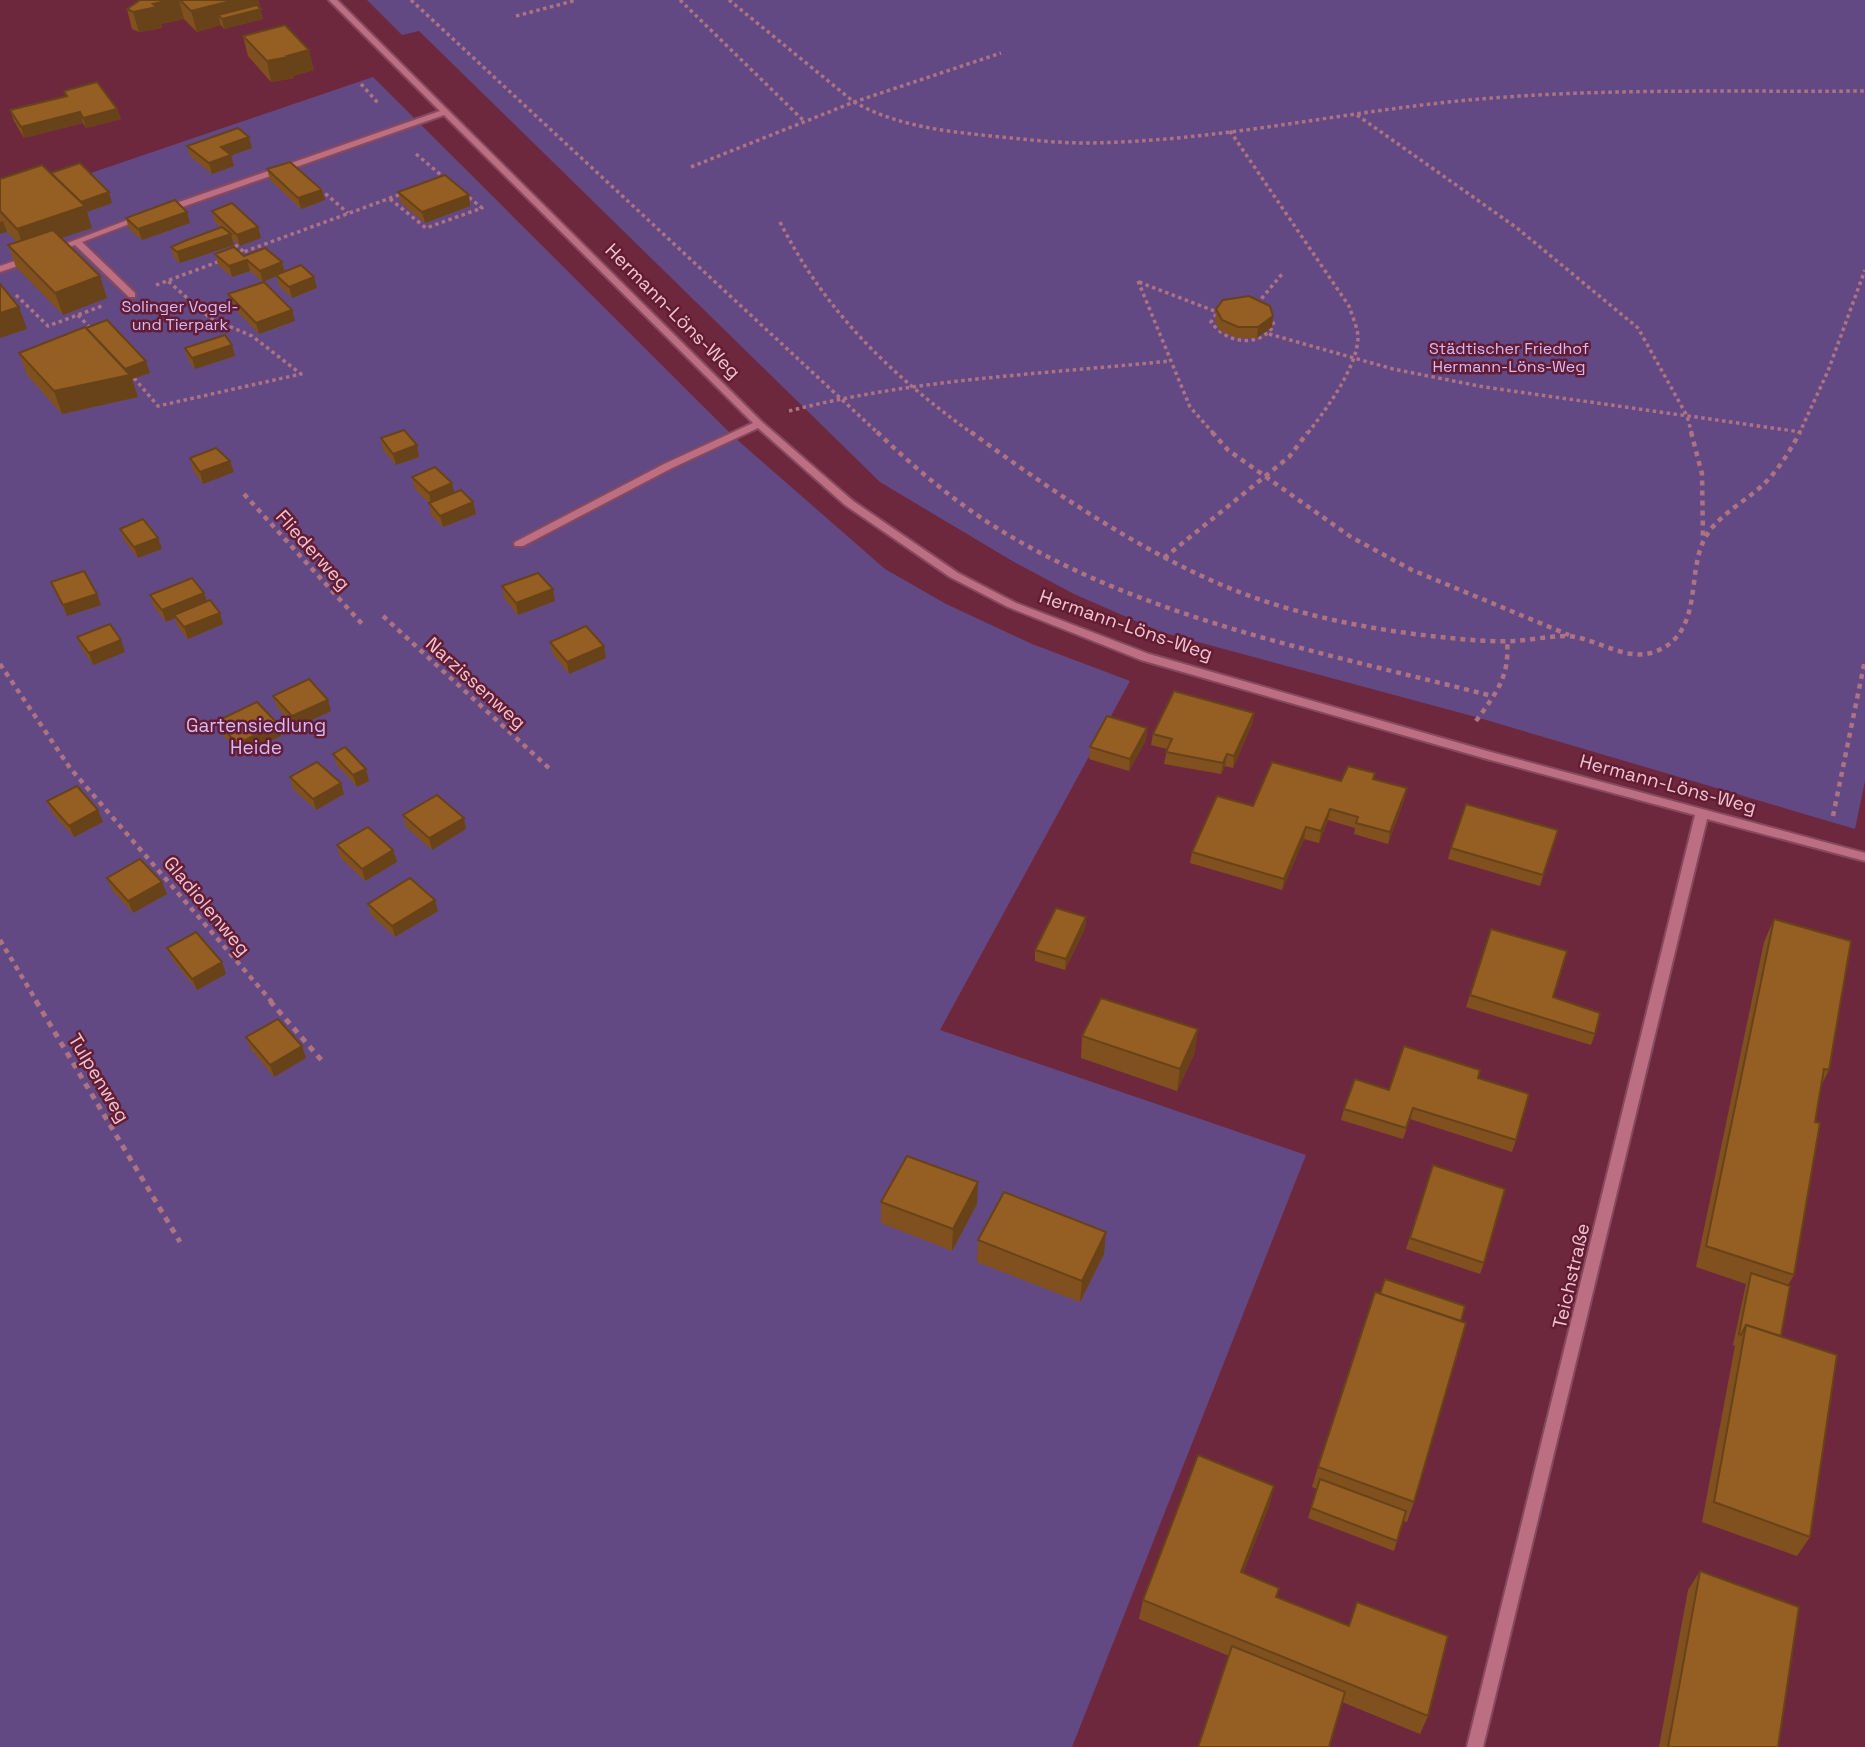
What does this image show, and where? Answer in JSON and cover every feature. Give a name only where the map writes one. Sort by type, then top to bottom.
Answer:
[{"type":"street","name":"Hermann-Löns-Weg","points":[[333,0],[759,424],[849,503],[920,554],[1012,605],[1074,632],[1158,661],[1865,857]]},
{"type":"street","points":[[0,270],[446,112]]},
{"type":"street","points":[[77,242],[132,295]]},
{"type":"street","points":[[519,544],[668,466],[759,424]]},
{"type":"street","name":"Teichstraße","points":[[1475,1747],[1702,813]]},
{"type":"path","points":[[411,0],[915,468],[964,507],[1024,544],[1083,572],[1182,612],[1492,696]]},
{"type":"path","points":[[516,16],[578,0]]},
{"type":"path","points":[[680,0],[805,122]]},
{"type":"path","points":[[729,0],[854,102],[874,115],[926,129],[1034,139],[1085,143],[1230,131],[1477,99],[1563,93],[1865,91]]},
{"type":"path","points":[[691,167],[854,102],[1001,53]]},
{"type":"path","points":[[1217,312],[1138,281],[1190,407],[1228,450],[1264,477],[1351,537],[1412,570],[1573,637],[1628,653],[1653,653],[1679,636],[1689,607],[1703,540],[1702,474],[1687,416],[1638,328],[1517,228],[1356,114]]},
{"type":"path","points":[[1164,558],[1289,457],[1326,410],[1354,358],[1358,336],[1349,306],[1230,131]]},
{"type":"path","points":[[433,182],[444,178],[454,186]]},
{"type":"path","points":[[10,289],[48,326],[411,191]]},
{"type":"path","points":[[389,199],[426,228],[482,208],[463,193]]},
{"type":"path","points":[[780,222],[799,263],[820,293],[850,327],[913,387],[962,429],[1164,558],[1240,594],[1291,609],[1431,635],[1507,641],[1573,637]]},
{"type":"path","points":[[228,238],[244,252]]},
{"type":"path","points":[[1703,540],[1777,470],[1801,432],[1865,270]]},
{"type":"path","points":[[1254,307],[1282,274]]},
{"type":"path","points":[[134,378],[158,406],[301,374],[252,336],[211,318],[168,280]]},
{"type":"path","points":[[1269,334],[1274,328],[1273,320],[1254,307],[1228,306],[1212,317],[1212,325],[1224,336],[1248,340],[1269,334],[1354,358],[1484,387],[1801,432]]},
{"type":"path","points":[[78,315],[97,336]]},
{"type":"path","points":[[759,424],[800,407],[839,398],[913,387],[1170,361]]},
{"type":"path","name":"Fliederweg","points":[[244,494],[363,625]]},
{"type":"path","name":"Narzissenweg","points":[[383,616],[551,770]]},
{"type":"path","points":[[1475,725],[1476,717],[1492,696],[1509,663],[1507,641]]},
{"type":"path","points":[[1829,846],[1865,660]]},
{"type":"path","name":"Gladiolenweg","points":[[0,664],[70,768],[323,1062]]},
{"type":"path","name":"Tulpenweg","points":[[0,940],[180,1242]]},
{"type":"green space","name":"Städtischer Friedhof Hermann-Löns-Weg","points":[[367,0],[1865,0],[1865,781],[1855,829],[1476,717],[1161,632],[1074,594],[1014,562],[880,482],[419,31],[402,35]]},
{"type":"green space","points":[[373,77],[734,437],[885,569],[946,604],[1032,644],[1130,681],[940,1030],[1306,1155],[1072,1747],[0,1747],[0,204]]},
{"type":"building","points":[[140,0],[171,0],[153,4],[157,7],[133,12],[127,9]]},
{"type":"building","points":[[180,0],[235,0],[191,11]]},
{"type":"building","points":[[257,5],[261,9],[222,19],[218,15]]},
{"type":"building","points":[[285,25],[309,50],[267,61],[243,36]]},
{"type":"building","points":[[97,82],[117,109],[83,118],[80,112],[21,127],[10,110],[67,96],[64,91]]},
{"type":"building","points":[[238,128],[249,137],[221,147],[231,155],[209,163],[187,146]]},
{"type":"building","points":[[290,162],[322,190],[298,198],[267,169]]},
{"type":"building","points":[[80,163],[109,192],[81,202],[51,173]]},
{"type":"building","points":[[42,165],[85,206],[17,229],[0,211],[0,179]]},
{"type":"building","points":[[445,175],[469,195],[422,212],[398,192]]},
{"type":"building","points":[[175,200],[187,212],[138,229],[126,218]]},
{"type":"building","points":[[232,203],[258,227],[237,235],[212,211]]},
{"type":"building","points":[[222,227],[231,234],[177,252],[171,247],[187,240]]},
{"type":"building","points":[[53,230],[100,276],[55,293],[8,245]]},
{"type":"building","points":[[234,247],[244,256],[265,248],[282,262],[260,271],[247,260],[229,266],[215,254]]},
{"type":"building","points":[[301,265],[314,277],[289,287],[276,275]]},
{"type":"building","points":[[264,282],[292,310],[256,323],[228,294]]},
{"type":"building","points":[[0,284],[19,307],[0,313]]},
{"type":"building","points":[[1249,296],[1270,306],[1273,316],[1258,327],[1238,327],[1222,320],[1216,309],[1223,300]]},
{"type":"building","points":[[107,320],[146,361],[125,369],[86,328]]},
{"type":"building","points":[[85,327],[130,375],[54,391],[19,353]]},
{"type":"building","points":[[225,335],[232,345],[192,358],[185,348]]},
{"type":"building","points":[[404,430],[417,445],[393,454],[381,438]]},
{"type":"building","points":[[216,448],[230,461],[200,472],[190,458]]},
{"type":"building","points":[[435,467],[452,483],[429,493],[412,477]]},
{"type":"building","points":[[461,490],[473,502],[440,516],[429,503]]},
{"type":"building","points":[[143,519],[158,538],[134,547],[120,529]]},
{"type":"building","points":[[84,571],[97,594],[63,605],[51,582]]},
{"type":"building","points":[[538,573],[553,589],[516,603],[502,586]]},
{"type":"building","points":[[192,578],[204,593],[162,610],[150,595]]},
{"type":"building","points":[[210,600],[220,613],[184,627],[174,615]]},
{"type":"building","points":[[110,624],[121,640],[89,653],[77,637]]},
{"type":"building","points":[[586,626],[604,646],[567,662],[550,642]]},
{"type":"building","points":[[309,679],[328,700],[292,716],[273,696]]},
{"type":"building","points":[[1174,691],[1254,713],[1234,756],[1227,754],[1223,763],[1166,752],[1172,739],[1153,734]]},
{"type":"building","points":[[257,702],[278,724],[237,744],[217,721]]},
{"type":"building","points":[[1107,716],[1147,728],[1130,759],[1090,747]]},
{"type":"building","points":[[345,747],[366,769],[353,775],[333,754]]},
{"type":"building","points":[[317,762],[341,783],[313,799],[290,777]]},
{"type":"building","points":[[1272,762],[1341,781],[1348,766],[1375,773],[1373,779],[1407,788],[1390,832],[1356,823],[1358,817],[1330,809],[1321,831],[1306,827],[1284,879],[1192,852],[1217,796],[1253,806]]},
{"type":"building","points":[[77,786],[98,810],[69,826],[47,801]]},
{"type":"building","points":[[437,795],[464,818],[429,838],[403,815]]},
{"type":"building","points":[[1466,804],[1558,830],[1543,875],[1451,848]]},
{"type":"building","points":[[368,827],[393,850],[362,869],[337,845]]},
{"type":"building","points":[[140,859],[162,882],[128,901],[107,878]]},
{"type":"building","points":[[410,878],[435,900],[392,926],[368,904]]},
{"type":"building","points":[[1056,908],[1086,917],[1066,959],[1035,950]]},
{"type":"building","points":[[1774,919],[1851,941],[1829,1070],[1824,1069],[1815,1122],[1820,1123],[1794,1275],[1706,1246]]},
{"type":"building","points":[[1491,929],[1567,951],[1553,997],[1600,1013],[1595,1034],[1470,995]]},
{"type":"building","points":[[196,932],[222,962],[192,979],[167,948]]},
{"type":"building","points":[[1101,998],[1198,1029],[1180,1069],[1082,1036]]},
{"type":"building","points":[[278,1019],[302,1046],[270,1065],[246,1037]]},
{"type":"building","points":[[1404,1046],[1480,1070],[1478,1078],[1529,1094],[1516,1140],[1413,1108],[1406,1128],[1344,1109],[1355,1079],[1389,1090]]},
{"type":"building","points":[[907,1156],[978,1182],[953,1229],[881,1202]]},
{"type":"building","points":[[1433,1165],[1505,1189],[1484,1263],[1410,1238]]},
{"type":"building","points":[[1004,1192],[1106,1232],[1082,1281],[978,1240]]},
{"type":"building","points":[[1751,1273],[1790,1286],[1781,1336],[1746,1325],[1741,1335],[1739,1334]]},
{"type":"building","points":[[1385,1279],[1465,1306],[1461,1321],[1380,1294]]},
{"type":"building","points":[[1375,1292],[1466,1323],[1414,1502],[1318,1467]]},
{"type":"building","points":[[1746,1325],[1837,1355],[1810,1537],[1714,1502]]},
{"type":"building","points":[[1198,1455],[1274,1486],[1241,1572],[1279,1588],[1276,1597],[1349,1626],[1357,1602],[1448,1636],[1428,1716],[1143,1600]]},
{"type":"building","points":[[1320,1479],[1406,1511],[1397,1541],[1311,1508]]},
{"type":"building","points":[[1700,1571],[1799,1607],[1778,1747],[1668,1747]]},
{"type":"building","points":[[1232,1646],[1345,1692],[1329,1747],[1198,1747]]},
{"type":"park label","name":"Solinger Vogel- und Tierpark","points":[[180,315]]},
{"type":"park label","name":"Gartensiedlung Heide","points":[[256,736]]}]
